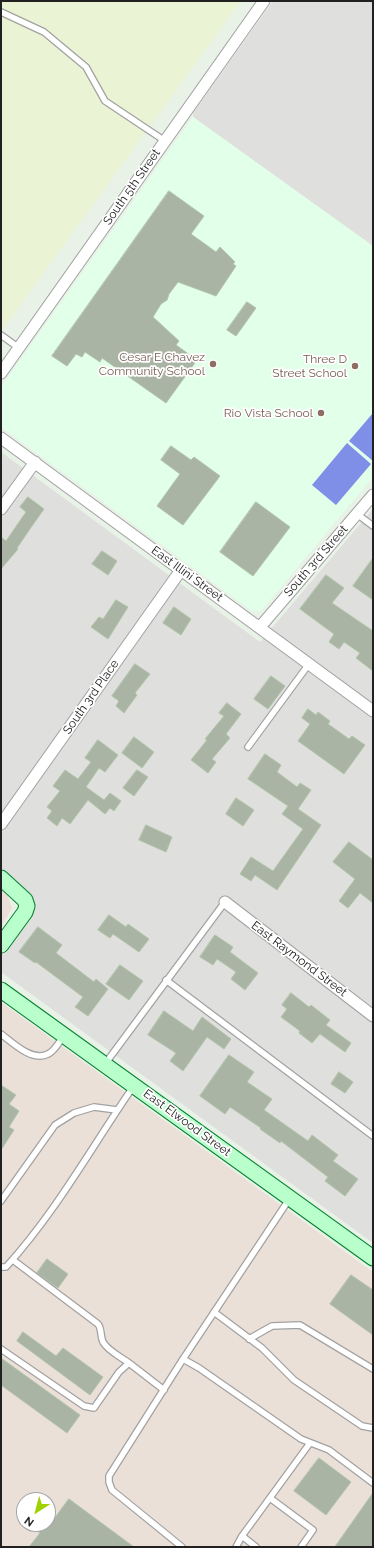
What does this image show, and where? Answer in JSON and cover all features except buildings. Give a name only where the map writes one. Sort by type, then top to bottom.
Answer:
[{"type":"street","name":"South 5th Street","points":[[1,373],[264,1]]},
{"type":"street","name":"East Illini Street","points":[[1,438],[373,711]]},
{"type":"street","points":[[1,509],[35,462]]},
{"type":"street","name":"South 3rd Street","points":[[260,627],[373,495]]},
{"type":"street","name":"South 3rd Place","points":[[1,824],[181,570]]},
{"type":"street","points":[[1,878],[25,900],[28,906],[1,944]]},
{"type":"street","name":"East Raymond Street","points":[[225,902],[373,1016]]},
{"type":"street","name":"East Elwood Street","points":[[1,990],[373,1258]]},
{"type":"lane","points":[[1,12],[44,32],[86,67],[105,100],[165,141]]},
{"type":"lane","points":[[1,335],[19,348]]},
{"type":"lane","points":[[357,514],[373,526]]},
{"type":"lane","points":[[248,747],[309,664]]},
{"type":"lane","points":[[105,1064],[225,902]]},
{"type":"lane","points":[[166,980],[373,1136]]},
{"type":"lane","points":[[1,1034],[32,1054],[38,1056],[48,1054],[65,1035]]},
{"type":"lane","points":[[1,1267],[6,1267],[26,1244],[83,1165],[134,1085]]},
{"type":"lane","points":[[1,1201],[55,1125],[74,1113],[94,1107],[117,1110]]},
{"type":"lane","points":[[182,1547],[112,1490],[109,1482],[109,1476],[183,1359],[290,1198]]},
{"type":"lane","points":[[12,1260],[98,1324],[101,1328],[101,1337],[106,1346],[164,1390]]},
{"type":"lane","points":[[214,1312],[262,1348],[294,1380],[362,1426],[373,1428]]},
{"type":"lane","points":[[249,1339],[272,1326],[300,1325],[373,1369]]},
{"type":"lane","points":[[1,1349],[84,1406],[90,1408],[94,1408],[119,1372],[129,1363]]},
{"type":"lane","points":[[183,1359],[199,1368],[301,1439],[329,1450],[373,1484]]},
{"type":"lane","points":[[236,1547],[242,1536],[310,1443]]},
{"type":"lane","points":[[270,1498],[312,1530],[301,1547]]},
{"type":"lane","points":[[242,1536],[256,1547]]},
{"type":"shaded area","points":[[1,1],[241,1],[1,332]]},
{"type":"shaded area","points":[[273,1],[373,1],[373,246],[193,117],[193,113]]},
{"type":"shaded area","points":[[193,117],[373,246],[373,477],[261,611],[252,611],[1,427],[1,387]]},
{"type":"shaded area","points":[[373,413],[373,461],[349,441]]},
{"type":"shaded area","points":[[347,443],[371,464],[336,505],[312,485]]},
{"type":"shaded area","points":[[1,452],[260,642],[373,509],[373,1243],[1,972],[1,956],[24,924],[26,910],[1,871]]},
{"type":"shaded area","points":[[1,890],[7,895],[12,908],[1,927]]},
{"type":"shaded area","points":[[1,1002],[373,1272],[373,1547],[1,1547]]},
{"type":"place","name":"Cesar E Chavez Community School","points":[[213,364]]},
{"type":"place","name":"Three D Street School","points":[[355,366]]},
{"type":"place","name":"Rio Vista School","points":[[321,413]]}]
